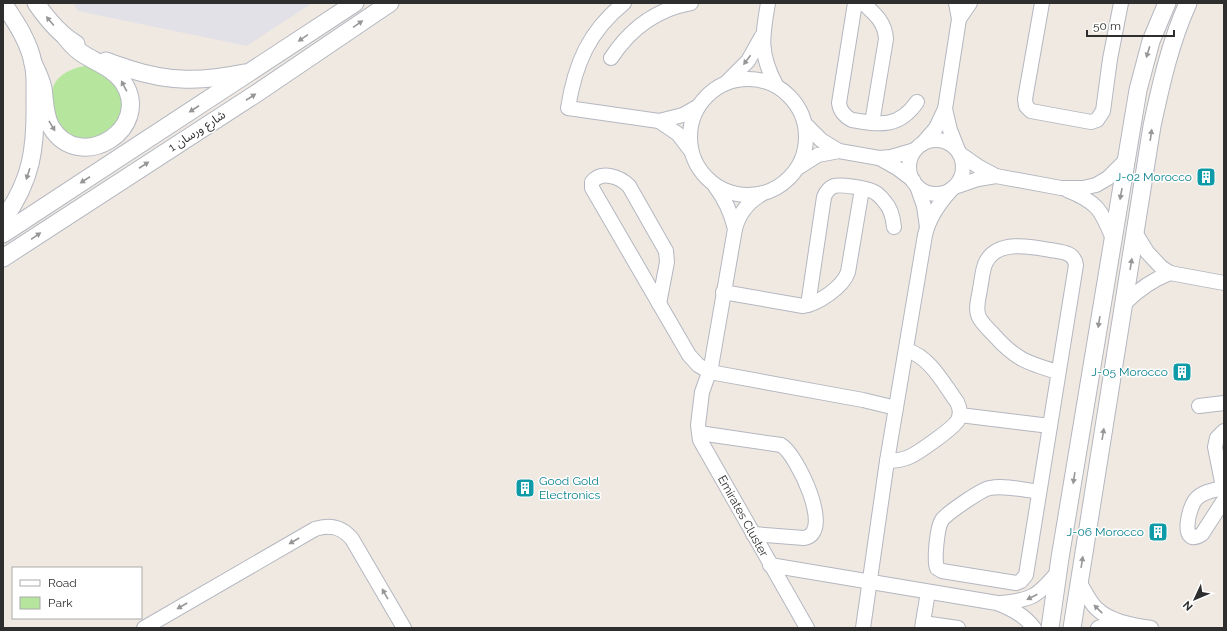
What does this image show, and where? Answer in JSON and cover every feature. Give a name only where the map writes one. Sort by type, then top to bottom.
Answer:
[{"type":"street","points":[[3,3],[15,21],[24,39],[42,87],[46,115],[51,127],[59,136],[69,143],[81,147],[93,147],[104,144],[115,137],[123,128],[128,117],[130,105],[128,93],[123,82],[116,73],[74,48],[46,17],[36,3]]},
{"type":"street","name":"شارع ورسان 1","points":[[3,234],[254,71],[355,3]]},
{"type":"street","name":"شارع ورسان 1","points":[[3,258],[260,91],[390,3]]},
{"type":"street","points":[[624,3],[592,36],[584,51],[574,80],[568,108],[659,121],[683,116],[697,107]]},
{"type":"street","points":[[611,58],[617,48],[653,9],[669,9],[691,3]]},
{"type":"street","points":[[728,82],[748,61],[762,36],[768,3]]},
{"type":"street","points":[[855,3],[839,103],[842,111],[852,120],[883,124],[893,122],[903,117],[911,111],[917,102]]},
{"type":"street","points":[[863,3],[882,23],[886,39],[872,123]]},
{"type":"street","points":[[862,628],[887,461],[927,227],[924,206],[910,172],[911,157],[918,147],[936,128],[945,109],[959,19],[956,3]]},
{"type":"street","points":[[959,19],[970,3]]},
{"type":"street","points":[[1042,3],[1025,99],[1026,106],[1031,110],[1091,122],[1098,120],[1103,111],[1120,3]]},
{"type":"street","points":[[1050,628],[1138,90],[1151,41],[1167,3]]},
{"type":"street","points":[[1072,628],[1152,126],[1172,42],[1188,3]]},
{"type":"street","points":[[762,36],[766,61],[776,85]]},
{"type":"street","points":[[66,38],[87,52],[110,63],[154,76],[175,80],[205,80],[254,71]]},
{"type":"street","points":[[3,220],[19,196],[32,159],[35,111],[33,63]]},
{"type":"street","name":"Emirates Cluster","points":[[752,78],[764,80],[776,85],[786,92],[795,102],[802,113],[806,125],[806,146],[799,167],[783,184],[762,194],[750,196],[726,191],[715,185],[704,176],[696,164],[691,151],[689,136],[697,107],[711,92],[728,82],[752,78]]},
{"type":"street","points":[[927,227],[938,207],[960,181],[962,174],[963,167],[950,130],[945,109]]},
{"type":"street","points":[[659,121],[678,134],[691,151]]},
{"type":"street","points":[[806,125],[821,140],[839,151]]},
{"type":"street","points":[[799,167],[818,155],[839,151],[879,158],[891,157],[918,147],[931,140],[941,140],[950,144],[979,167],[996,176],[1061,188],[1082,196],[1095,205],[1104,216],[1113,239]]},
{"type":"street","points":[[879,158],[897,168],[923,190],[938,194],[978,179],[996,176]]},
{"type":"street","points":[[1061,188],[1083,188],[1096,185],[1108,178],[1126,160]]},
{"type":"street","points":[[660,304],[667,262],[666,251],[629,186],[619,178],[613,176],[596,178],[592,182],[592,188],[689,355],[698,365],[710,372],[864,400],[896,408]]},
{"type":"street","name":"Emirates Cluster","points":[[715,185],[728,205],[735,229]]},
{"type":"street","points":[[808,305],[825,194],[830,188],[838,185],[871,191],[879,195],[890,209],[894,227]]},
{"type":"street","points":[[723,292],[798,306],[816,302],[838,287],[846,277],[862,189]]},
{"type":"street","name":"Emirates Cluster","points":[[762,194],[744,208],[740,214],[735,229],[710,372],[702,392],[699,433],[700,440],[770,565],[997,603],[1019,602],[1034,596],[1041,592],[1058,572]]},
{"type":"street","points":[[1136,234],[1150,256],[1170,273],[1224,283]]},
{"type":"street","points":[[1039,492],[1000,487],[990,488],[981,492],[948,514],[941,521],[938,529],[937,568],[942,571],[1016,583],[1021,581],[1026,575],[1076,262],[1068,253],[1052,250],[1008,246],[1000,248],[989,257],[984,266],[977,309],[980,318],[1003,345],[1014,354],[1030,364],[1058,372]]},
{"type":"street","points":[[1125,303],[1150,282],[1170,273]]},
{"type":"street","points":[[887,461],[907,458],[918,452],[956,424],[960,415],[957,402],[931,366],[920,356],[907,350]]},
{"type":"street","points":[[1199,406],[1224,403]]},
{"type":"street","points":[[960,415],[1050,426]]},
{"type":"street","points":[[1224,431],[1217,438],[1215,447],[1224,493]]},
{"type":"street","points":[[699,433],[781,445],[788,450],[799,470],[813,504],[815,515],[815,527],[813,534],[808,538],[753,534]]},
{"type":"street","points":[[144,628],[315,528],[329,526],[342,530],[352,539],[404,628]]},
{"type":"street","points":[[770,565],[806,628]]},
{"type":"street","points":[[1079,582],[1092,603],[1100,611],[1127,624],[1151,628]]},
{"type":"street","points":[[928,592],[922,625],[958,628]]},
{"type":"street","name":"Emirates Cluster","points":[[997,603],[1014,610],[1028,620],[1034,628]]},
{"type":"street","points":[[1098,628],[1103,626],[1127,624]]},
{"type":"shaded area","points":[[73,3],[312,3],[247,46],[78,11]]},
{"type":"green space","points":[[85,66],[91,66],[114,78],[124,108],[113,131],[89,140],[70,136],[56,123],[52,108],[52,92],[56,81],[69,71]]},
{"type":"place","name":"J-02 Morocco","points":[[1206,177]]},
{"type":"place","name":"J-05 Morocco","points":[[1182,372]]},
{"type":"place","name":"Good Gold Electronics","points":[[525,488]]},
{"type":"place","name":"J-06 Morocco","points":[[1158,532]]}]
